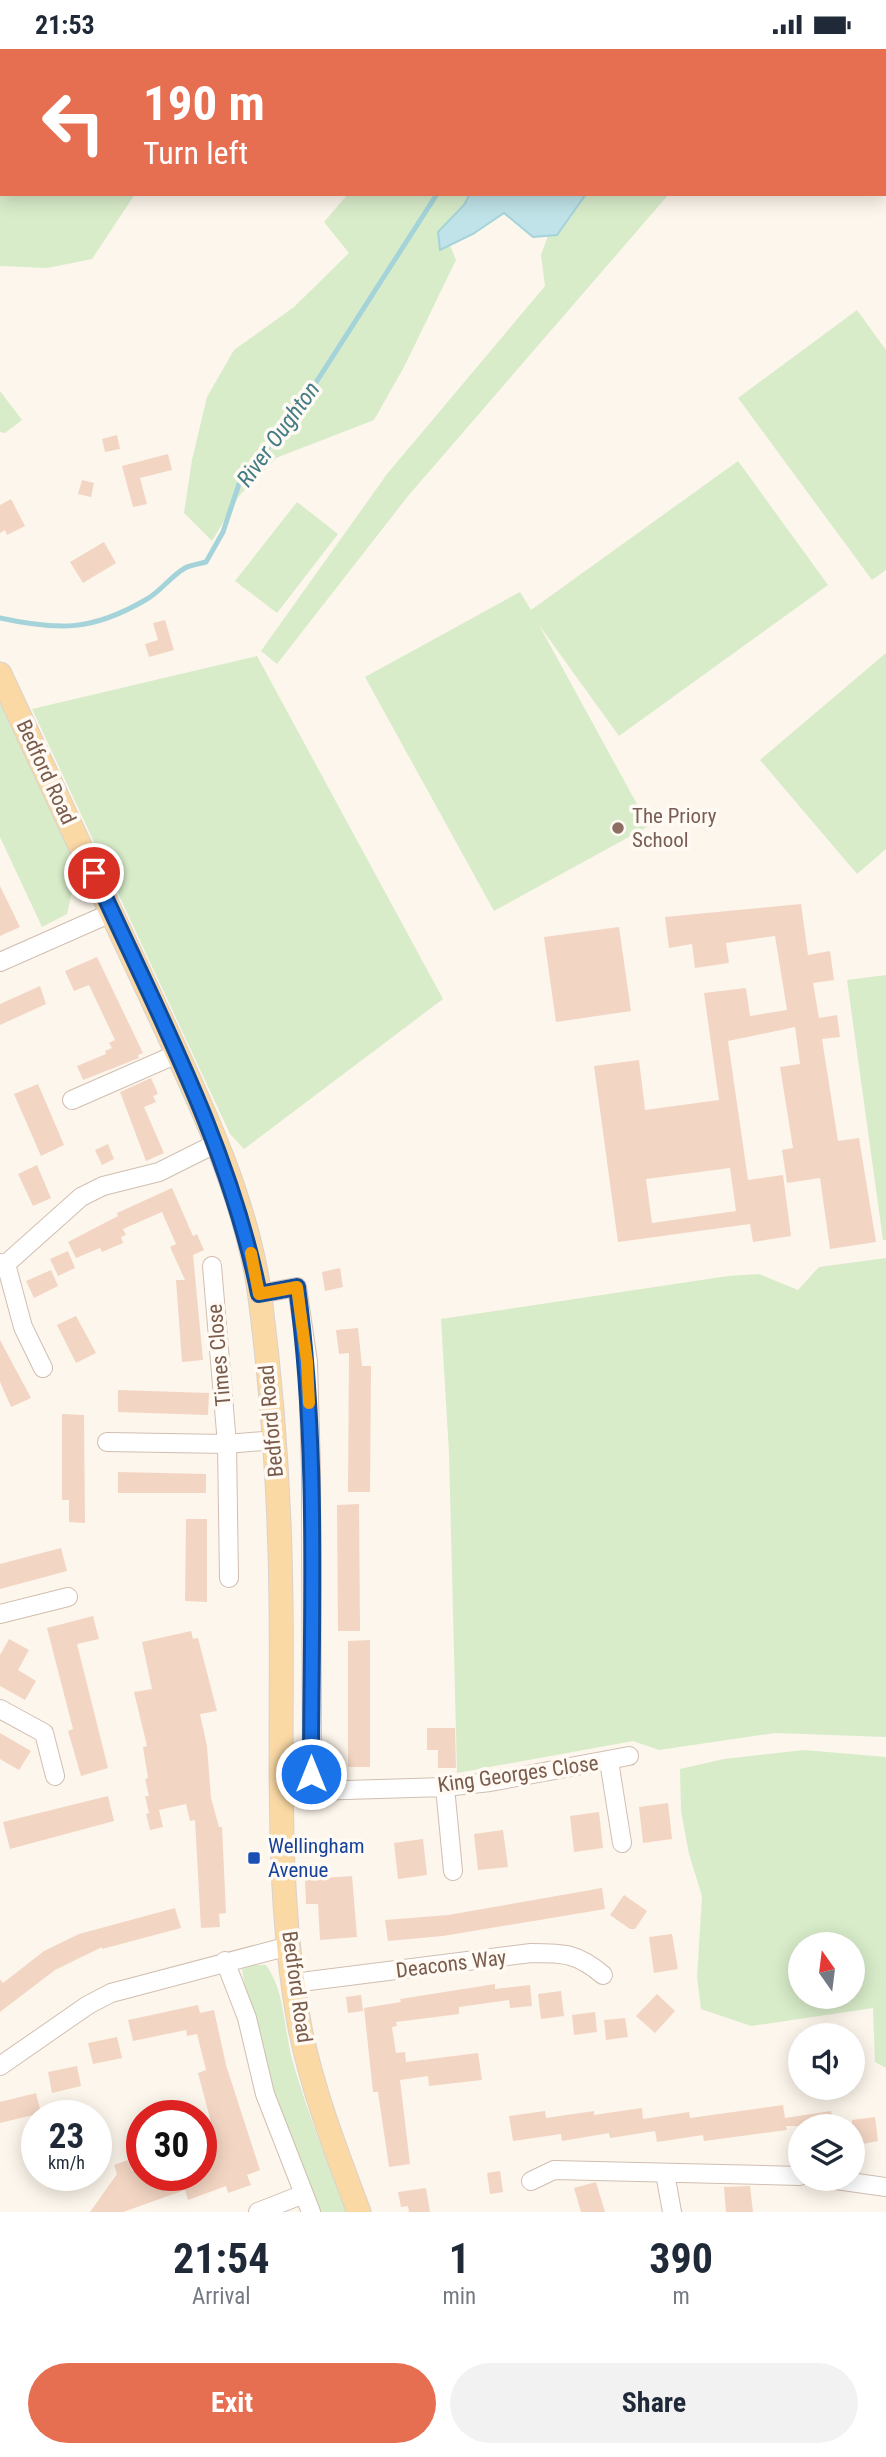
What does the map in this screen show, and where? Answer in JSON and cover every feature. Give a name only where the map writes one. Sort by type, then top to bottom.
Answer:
[{"type":"main road","name":"Bedford Road","points":[[0,674],[177,1054],[215,1144],[248,1241],[259,1294],[275,1440],[281,1602],[280,1792],[293,1983],[322,2115],[359,2212]]},
{"type":"street","points":[[0,963],[111,912]]},
{"type":"street","points":[[72,1100],[177,1054]]},
{"type":"street","points":[[43,1368],[23,1328],[3,1263],[81,1197],[103,1187],[159,1172],[215,1144]]},
{"type":"street","name":"Times Close","points":[[212,1266],[227,1444],[229,1578]]},
{"type":"street","name":"Bedford Road","points":[[259,1294],[297,1287],[307,1362],[312,1472],[312,1789]]},
{"type":"street","points":[[107,1442],[227,1444],[275,1440]]},
{"type":"street","points":[[0,1614],[68,1597]]},
{"type":"street","points":[[0,1709],[44,1733],[55,1776]]},
{"type":"street","name":"King Georges Close","points":[[280,1792],[445,1787],[490,1782],[629,1756]]},
{"type":"street","points":[[608,1761],[622,1843]]},
{"type":"street","points":[[445,1787],[453,1871]]},
{"type":"street","points":[[0,2066],[88,2005],[111,1993],[289,1946]]},
{"type":"street","name":"Deacons Way","points":[[293,1983],[531,1953],[565,1953],[585,1960],[603,1975]]},
{"type":"street","points":[[225,1961],[247,2018],[265,2094],[311,2212]]},
{"type":"street","points":[[531,2181],[554,2170],[788,2176]]},
{"type":"street","points":[[665,2173],[672,2212]]},
{"type":"street","points":[[865,2184],[886,2187]]},
{"type":"street","points":[[258,2212],[304,2194]]},
{"type":"green space","points":[[0,196],[134,196],[92,259],[47,268],[0,266]]},
{"type":"green space","points":[[346,196],[480,196],[447,238],[456,260],[404,367],[374,420],[276,458],[239,496],[212,541],[184,513],[192,460],[207,397],[234,350],[294,307],[349,253],[324,222]]},
{"type":"green space","points":[[562,196],[667,196],[408,496],[277,664],[261,651],[387,474],[545,286],[541,255]]},
{"type":"green space","points":[[857,310],[886,350],[886,570],[872,580],[738,398]]},
{"type":"green space","points":[[0,391],[22,420],[5,433],[0,432]]},
{"type":"green space","points":[[738,461],[828,585],[619,736],[539,625],[649,826],[494,911],[365,677],[520,592],[531,610]]},
{"type":"green space","points":[[297,502],[338,534],[277,613],[235,581]]},
{"type":"green space","points":[[886,653],[886,849],[857,874],[760,760]]},
{"type":"green space","points":[[257,656],[443,999],[244,1149],[230,1134],[32,709]]},
{"type":"green space","points":[[0,704],[8,712],[78,865],[67,914],[42,927],[0,837]]},
{"type":"green space","points":[[886,975],[886,1240],[883,1240],[847,980]]},
{"type":"green space","points":[[886,1258],[886,1737],[775,1733],[659,1750],[633,1741],[457,1773],[449,1453],[441,1319],[728,1276],[759,1274],[798,1290],[819,1267]]},
{"type":"green space","points":[[804,1750],[886,1757],[886,2068],[875,2062],[873,2008],[751,2026],[701,2009],[697,1977],[702,1896],[689,1854],[681,1811],[680,1769],[724,1759]]},
{"type":"green space","points":[[253,1965],[266,1965],[277,1986],[298,2078],[332,2174],[349,2212],[317,2212],[305,2182],[272,2092],[254,2031],[242,1969]]},
{"type":"water","points":[[469,196],[585,196],[557,235],[533,237],[504,213],[473,234],[440,250],[438,232],[464,205]]},
{"type":"building","points":[[117,435],[120,449],[105,452],[102,439]]},
{"type":"building","points":[[168,454],[172,470],[140,478],[147,504],[133,507],[122,466]]},
{"type":"building","points":[[82,480],[94,483],[91,497],[78,494]]},
{"type":"building","points":[[11,499],[25,526],[7,535],[5,530],[0,533],[0,505]]},
{"type":"building","points":[[104,542],[116,563],[83,583],[70,562]]},
{"type":"building","points":[[165,620],[174,650],[149,657],[145,644],[158,640],[153,623]]},
{"type":"building","points":[[0,886],[20,927],[0,936]]},
{"type":"building","points":[[801,904],[808,955],[830,951],[834,980],[813,983],[819,1018],[837,1015],[840,1037],[822,1039],[838,1141],[859,1138],[876,1242],[830,1249],[820,1178],[787,1183],[782,1150],[793,1148],[780,1067],[800,1064],[795,1027],[728,1041],[748,1180],[783,1175],[791,1236],[753,1242],[750,1224],[618,1242],[594,1066],[639,1060],[645,1110],[719,1100],[704,993],[746,988],[750,1016],[787,1010],[775,936],[726,943],[729,963],[695,968],[692,944],[669,948],[665,917]],"holes":[[[730,1168],[736,1211],[652,1223],[646,1179]]]},
{"type":"building","points":[[619,927],[631,1011],[556,1022],[544,937]]},
{"type":"building","points":[[97,957],[143,1053],[138,1055],[139,1058],[83,1080],[77,1066],[106,1054],[105,1051],[112,1048],[109,1043],[115,1040],[89,985],[74,991],[65,971]]},
{"type":"building","points":[[40,986],[46,1004],[0,1025],[0,1004]]},
{"type":"building","points":[[151,1078],[158,1094],[153,1096],[156,1102],[144,1107],[164,1153],[146,1161],[120,1092]]},
{"type":"building","points":[[38,1084],[64,1145],[41,1156],[14,1094]]},
{"type":"building","points":[[108,1144],[114,1159],[102,1165],[95,1150]]},
{"type":"building","points":[[37,1165],[51,1198],[33,1206],[18,1174]]},
{"type":"building","points":[[172,1188],[193,1236],[197,1234],[204,1250],[193,1255],[203,1360],[182,1362],[176,1280],[185,1280],[170,1247],[176,1244],[162,1212],[123,1229],[126,1235],[121,1237],[123,1243],[102,1252],[100,1248],[76,1258],[68,1242],[118,1216],[117,1213]]},
{"type":"building","points":[[68,1251],[75,1268],[58,1276],[50,1259]]},
{"type":"building","points":[[340,1268],[343,1287],[325,1291],[322,1272]]},
{"type":"building","points":[[51,1270],[58,1286],[34,1298],[26,1281]]},
{"type":"building","points":[[76,1316],[96,1353],[76,1363],[57,1325]]},
{"type":"building","points":[[358,1328],[362,1366],[371,1366],[370,1492],[348,1492],[349,1353],[339,1354],[336,1330]]},
{"type":"building","points":[[0,1340],[31,1398],[11,1407],[0,1382]]},
{"type":"building","points":[[118,1390],[209,1393],[208,1415],[118,1412]]},
{"type":"building","points":[[62,1414],[84,1415],[85,1523],[69,1522],[69,1500],[62,1500]]},
{"type":"building","points":[[118,1472],[206,1474],[206,1493],[118,1493]]},
{"type":"building","points":[[359,1504],[360,1631],[338,1631],[337,1505]]},
{"type":"building","points":[[186,1519],[207,1519],[207,1602],[185,1601]]},
{"type":"building","points":[[61,1548],[67,1571],[0,1589],[0,1564]]},
{"type":"building","points":[[93,1616],[99,1639],[77,1644],[108,1768],[81,1776],[68,1731],[73,1729],[47,1628]]},
{"type":"building","points":[[191,1631],[193,1639],[198,1638],[217,1711],[200,1714],[207,1746],[211,1798],[219,1827],[222,1827],[226,1913],[219,1914],[220,1927],[201,1928],[195,1820],[190,1821],[186,1804],[159,1810],[163,1827],[150,1830],[146,1814],[149,1813],[145,1796],[149,1796],[143,1747],[147,1746],[134,1692],[152,1689],[142,1642]]},
{"type":"building","points":[[9,1639],[29,1650],[18,1670],[36,1681],[25,1700],[0,1686],[0,1655]]},
{"type":"building","points":[[370,1640],[370,1767],[348,1767],[348,1641]]},
{"type":"building","points":[[427,1728],[455,1728],[456,1768],[438,1768],[438,1750],[427,1750]]},
{"type":"building","points":[[0,1733],[31,1751],[19,1770],[0,1759]]},
{"type":"building","points":[[108,1796],[114,1821],[10,1849],[3,1822]]},
{"type":"building","points":[[668,1803],[672,1839],[643,1843],[639,1807]]},
{"type":"building","points":[[599,1812],[603,1848],[574,1852],[570,1816]]},
{"type":"building","points":[[503,1830],[508,1867],[478,1870],[474,1834]]},
{"type":"building","points":[[423,1839],[427,1875],[398,1879],[394,1843]]},
{"type":"building","points":[[352,1876],[357,1937],[320,1940],[318,1904],[306,1904],[305,1879]]},
{"type":"building","points":[[602,1888],[605,1909],[443,1936],[388,1941],[385,1920],[448,1915]]},
{"type":"building","points":[[624,1895],[647,1911],[635,1929],[630,1929],[610,1915]]},
{"type":"building","points":[[175,1908],[181,1928],[102,1947],[55,1970],[0,2012],[0,1979],[3,1983],[44,1951],[79,1934]]},
{"type":"building","points":[[672,1934],[678,1969],[654,1973],[649,1937]]},
{"type":"building","points":[[495,1984],[495,1989],[530,1985],[532,2006],[510,2008],[509,2000],[459,2007],[459,2014],[396,2022],[397,2026],[392,2027],[396,2053],[405,2052],[406,2062],[478,2053],[482,2080],[429,2086],[428,2076],[400,2080],[410,2164],[389,2167],[378,2092],[373,2092],[364,2008],[401,2002],[400,1999]]},
{"type":"building","points":[[561,1991],[564,2016],[541,2019],[538,1994]]},
{"type":"building","points":[[657,1994],[675,2011],[655,2033],[636,2016]]},
{"type":"building","points":[[361,1995],[363,2011],[348,2013],[346,1997]]},
{"type":"building","points":[[198,2005],[200,2013],[214,2010],[226,2065],[260,2170],[247,2175],[251,2185],[228,2193],[226,2186],[217,2189],[217,2100],[205,2100],[198,2073],[206,2070],[197,2034],[187,2036],[186,2030],[133,2041],[128,2020]]},
{"type":"building","points":[[595,2012],[597,2032],[574,2035],[572,2015]]},
{"type":"building","points":[[625,2018],[628,2037],[606,2040],[604,2020]]},
{"type":"building","points":[[117,2037],[122,2058],[93,2064],[88,2043]]},
{"type":"building","points":[[77,2066],[81,2086],[52,2093],[48,2072]]},
{"type":"building","points":[[36,2093],[38,2100],[21,2100],[21,2118],[0,2123],[0,2102]]},
{"type":"building","points":[[783,2105],[788,2126],[787,2130],[704,2141],[703,2135],[657,2142],[655,2131],[610,2138],[609,2133],[562,2141],[561,2134],[513,2141],[509,2116],[545,2111],[546,2118],[642,2108],[643,2119],[689,2112],[690,2118]]},
{"type":"building","points":[[875,2117],[878,2141],[865,2144],[865,2118]]},
{"type":"building","points":[[126,2161],[126,2191],[182,2191],[123,2212],[90,2212],[105,2191],[112,2191],[112,2181],[117,2174],[114,2165]]},
{"type":"building","points":[[500,2171],[503,2192],[490,2194],[487,2173]]},
{"type":"building","points":[[596,2182],[605,2212],[581,2212],[574,2188]]},
{"type":"building","points":[[750,2186],[753,2212],[726,2212],[724,2187]]},
{"type":"building","points":[[426,2188],[430,2212],[409,2212],[408,2206],[401,2207],[398,2192]]},
{"type":"building","points":[[185,2191],[212,2191],[188,2200]]},
{"type":"waterway","name":"River Oughton","points":[[0,618],[58,626],[92,623],[128,610],[152,596],[185,568],[206,562],[223,532],[239,484],[299,409],[436,196]]},
{"type":"slow traffic","points":[[251,1253],[259,1294],[297,1287],[307,1362],[309,1403]]},
{"type":"place","name":"The Priory School","points":[[618,828]]},
{"type":"place","name":"Wellingham Avenue","points":[[254,1858]]},
{"type":"route","points":[[94,873],[177,1054],[228,1177],[248,1241],[259,1294],[297,1287],[307,1362],[312,1472],[311,1774]]}]
